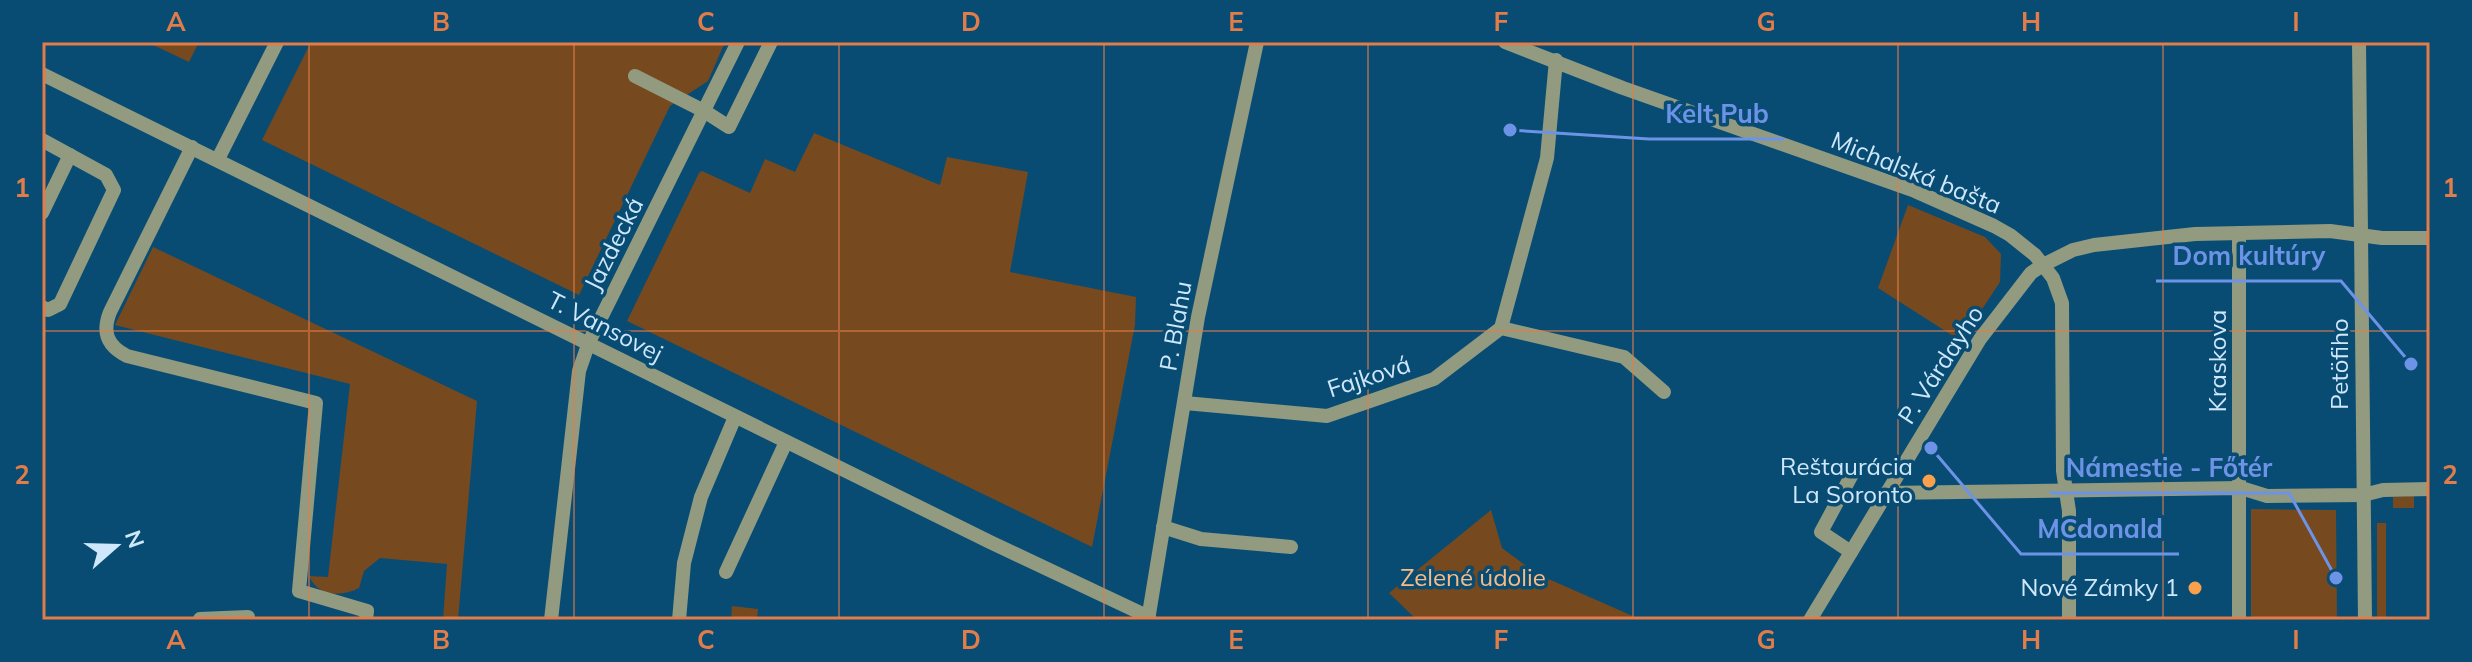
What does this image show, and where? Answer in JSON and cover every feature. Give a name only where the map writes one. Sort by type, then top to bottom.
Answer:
[{"type":"street","points":[[218,159],[277,42]]},
{"type":"street","name":"Jazdecká","points":[[551,620],[579,371],[589,342],[738,42]]},
{"type":"street","points":[[635,76],[729,127],[771,42]]},
{"type":"street","name":"P. Blahu","points":[[1148,618],[1198,317],[1257,42]]},
{"type":"street","name":"Michalská bašta","points":[[1505,42],[1530,47],[1623,88],[1915,191],[2010,235],[2043,265]]},
{"type":"street","name":"Petöfiho","points":[[2359,42],[2365,620]]},
{"type":"street","points":[[1556,60],[1547,158],[1501,328],[1624,357],[1664,392]]},
{"type":"street","name":"T. Vansovej","points":[[44,80],[218,159],[735,417],[1148,618]]},
{"type":"street","points":[[42,140],[106,175],[114,190],[60,304],[48,310],[42,307]]},
{"type":"street","points":[[192,147],[110,312],[106,336],[110,345],[127,356],[316,403],[299,591],[367,611],[366,620]]},
{"type":"street","points":[[42,213],[70,155]]},
{"type":"street","points":[[2069,620],[2069,511],[2063,471],[2062,303],[2053,278],[2043,265],[2073,250],[2158,236],[2330,231],[2430,238]]},
{"type":"street","name":"Kraskova","points":[[2239,233],[2239,620]]},
{"type":"street","name":"P. Várdayho","points":[[1810,620],[1980,339],[2031,273],[2043,265]]},
{"type":"street","name":"Fajková","points":[[1185,403],[1327,416],[1434,379],[1501,328]]},
{"type":"street","points":[[679,620],[684,563],[701,497],[735,417]]},
{"type":"street","points":[[726,572],[786,442]]},
{"type":"street","points":[[1851,552],[1821,532],[1856,467]]},
{"type":"street","points":[[1886,493],[2241,488],[2267,496],[2363,495],[2383,490],[2430,489]]},
{"type":"street","points":[[1163,527],[1201,539],[1291,547]]},
{"type":"street","points":[[200,619],[248,617],[248,620]]},
{"type":"green space","points":[[147,42],[199,42],[189,62]]},
{"type":"green space","points":[[311,42],[725,42],[708,81],[670,106],[579,295],[262,140]]},
{"type":"green space","points":[[814,133],[940,185],[947,157],[1028,172],[1010,272],[1136,297],[1135,325],[1092,547],[627,321],[699,173],[702,171],[750,193],[765,159],[795,172]]},
{"type":"green space","points":[[1908,205],[1985,237],[2001,254],[2000,282],[1961,341],[1878,288]]},
{"type":"green space","points":[[153,247],[477,401],[458,620],[443,620],[447,564],[380,558],[364,571],[359,588],[352,591],[331,593],[313,583],[309,576],[328,577],[350,384],[115,325]]},
{"type":"green space","points":[[2414,496],[2414,508],[2393,508],[2393,497]]},
{"type":"green space","points":[[2251,509],[2336,510],[2337,620],[2251,620]]},
{"type":"green space","name":"Zelené údolie","points":[[1491,510],[1502,548],[1537,574],[1642,620],[1417,620],[1389,593]]},
{"type":"green space","points":[[2377,523],[2386,523],[2386,620],[2377,620]]},
{"type":"green space","points":[[732,606],[758,609],[757,620],[731,620]]},
{"type":"place","name":"Kelt Pub","points":[[1510,130]]},
{"type":"place","name":"Dom kultúry","points":[[2411,364]]},
{"type":"place","name":"MCdonald","points":[[1931,448]]},
{"type":"place","name":"Reštaurácia La Soronto","points":[[1929,481]]},
{"type":"place","name":"Námestie - Főtér","points":[[2336,578]]},
{"type":"place","name":"Nové Zámky 1","points":[[2195,588]]}]
